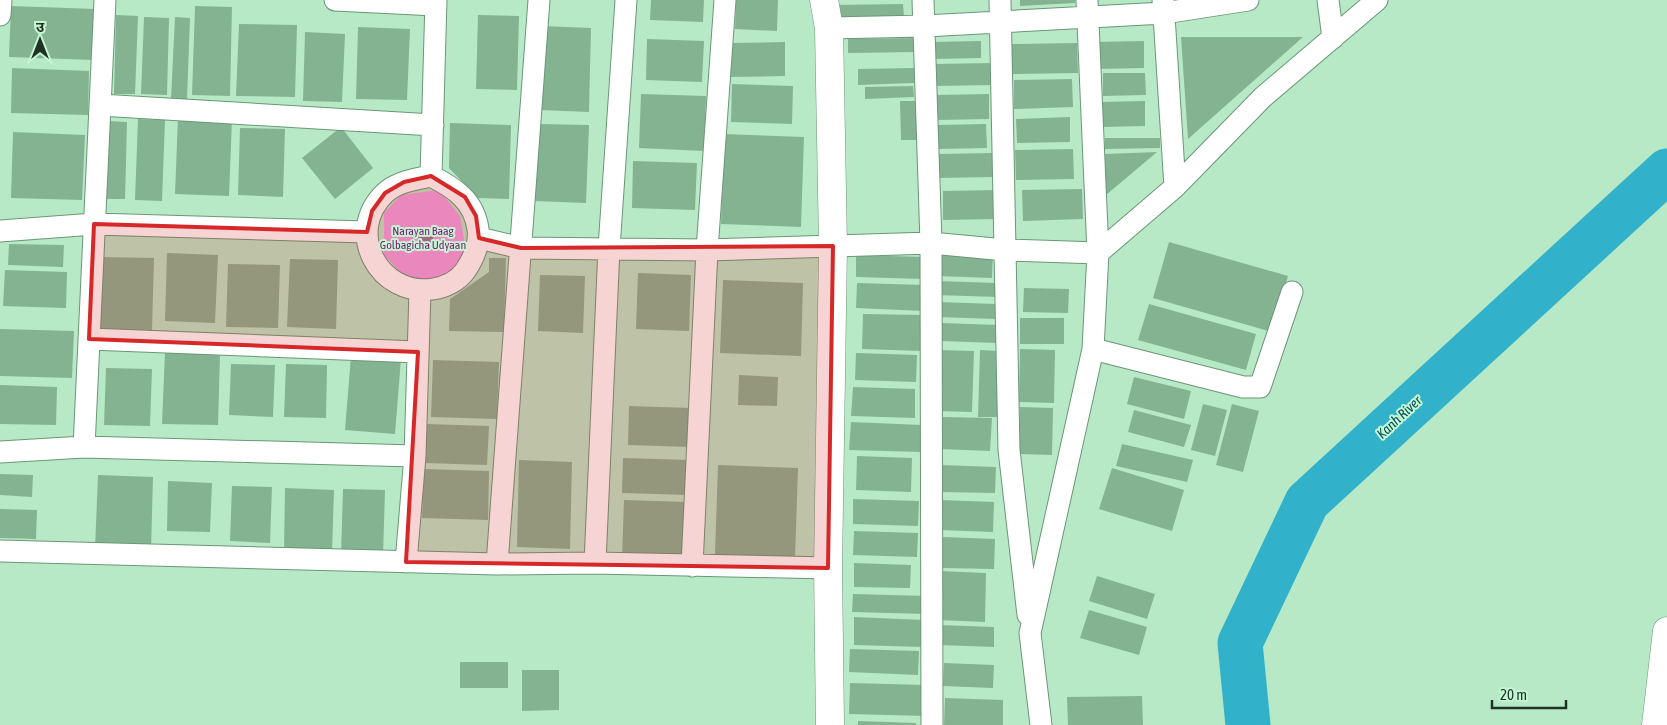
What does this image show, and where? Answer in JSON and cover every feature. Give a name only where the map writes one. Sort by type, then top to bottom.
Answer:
[{"type":"street","points":[[0,15],[1,0]]},
{"type":"street","points":[[84,446],[105,0]]},
{"type":"street","points":[[335,0],[436,3],[431,176]]},
{"type":"street","points":[[497,564],[539,0]]},
{"type":"street","points":[[595,563],[609,248],[626,0]]},
{"type":"street","points":[[692,566],[707,250],[726,0]]},
{"type":"street","points":[[824,0],[829,28],[833,246],[828,568],[830,725]]},
{"type":"street","points":[[923,0],[931,243],[932,725]]},
{"type":"street","points":[[1000,0],[1009,450],[1040,725]]},
{"type":"street","points":[[829,28],[924,26],[1001,21],[1087,9],[1164,7],[1248,0]]},
{"type":"street","points":[[1328,0],[1333,38]]},
{"type":"street","points":[[479,238],[521,248],[707,250],[931,243],[1005,250],[1098,253],[1175,187],[1263,97],[1377,0]]},
{"type":"street","points":[[1164,7],[1175,187]]},
{"type":"street","points":[[1030,633],[1093,349],[1098,253],[1087,9]]},
{"type":"street","points":[[100,105],[433,125]]},
{"type":"street","points":[[431,176],[447,184],[465,197],[476,216],[479,238],[474,259],[461,276],[442,288],[420,291],[399,286],[381,272],[370,254],[367,232],[372,211],[385,193],[404,182],[431,176]]},
{"type":"street","points":[[0,231],[94,224],[367,232]]},
{"type":"street","points":[[406,562],[415,456],[420,291]]},
{"type":"street","points":[[1093,349],[1243,386],[1260,387],[1292,292]]},
{"type":"street","points":[[89,339],[418,352]]},
{"type":"street","points":[[0,452],[84,446],[415,456]]},
{"type":"street","points":[[0,551],[497,564],[595,563],[828,568]]},
{"type":"street","points":[[1656,725],[1667,631]]},
{"type":"highlighted area","points":[[431,176],[465,197],[476,216],[479,238],[521,248],[833,246],[828,568],[406,562],[418,352],[89,339],[94,224],[367,232],[372,211],[385,193],[404,182]]},
{"type":"green space","name":"Narayan Baag Golbagicha Udyaan","points":[[439,190],[460,216],[468,262],[438,278],[412,285],[384,255],[384,213],[401,195]]},
{"type":"building","points":[[651,0],[704,0],[703,22],[650,20]]},
{"type":"building","points":[[736,0],[778,0],[777,31],[735,29]]},
{"type":"building","points":[[1020,0],[1075,0],[1075,3],[1020,6]]},
{"type":"building","points":[[903,4],[904,17],[834,18],[834,5]]},
{"type":"building","points":[[11,6],[95,9],[93,60],[9,57]]},
{"type":"building","points":[[195,6],[232,7],[230,96],[192,95]]},
{"type":"building","points":[[116,15],[138,16],[135,94],[114,94]]},
{"type":"building","points":[[478,15],[519,16],[517,90],[476,89]]},
{"type":"building","points":[[144,17],[169,18],[167,95],[141,94]]},
{"type":"building","points":[[175,17],[190,18],[187,100],[171,99]]},
{"type":"building","points":[[239,24],[297,25],[295,97],[236,96]]},
{"type":"building","points":[[543,26],[591,28],[589,112],[540,110]]},
{"type":"building","points":[[358,27],[410,29],[407,100],[356,99]]},
{"type":"building","points":[[305,32],[345,34],[342,102],[303,101]]},
{"type":"building","points":[[1181,37],[1303,37],[1188,139]]},
{"type":"building","points":[[917,38],[917,52],[848,53],[848,39]]},
{"type":"building","points":[[647,39],[704,41],[702,82],[646,80]]},
{"type":"building","points":[[981,41],[981,58],[931,59],[931,42]]},
{"type":"building","points":[[1144,41],[1144,68],[1095,69],[1094,42]]},
{"type":"building","points":[[785,42],[785,76],[729,77],[729,43]]},
{"type":"building","points":[[1077,43],[1078,73],[1012,74],[1011,44]]},
{"type":"building","points":[[994,63],[994,85],[935,86],[934,64]]},
{"type":"building","points":[[12,68],[89,71],[88,115],[11,113]]},
{"type":"building","points":[[914,68],[914,83],[858,85],[858,69]]},
{"type":"building","points":[[1103,73],[1145,73],[1146,95],[1103,96]]},
{"type":"building","points":[[1072,79],[1073,107],[1014,109],[1014,80]]},
{"type":"building","points":[[732,84],[793,86],[792,124],[731,122]]},
{"type":"building","points":[[913,86],[914,97],[865,99],[865,87]]},
{"type":"building","points":[[641,94],[706,96],[704,151],[639,148]]},
{"type":"building","points":[[989,94],[989,119],[937,120],[936,95]]},
{"type":"building","points":[[900,101],[916,101],[917,140],[901,140]]},
{"type":"building","points":[[1145,101],[1145,126],[1101,127],[1100,102]]},
{"type":"building","points":[[178,117],[232,119],[229,196],[175,194]]},
{"type":"building","points":[[1070,117],[1070,142],[1017,143],[1016,119]]},
{"type":"building","points":[[138,119],[165,120],[162,201],[135,200]]},
{"type":"building","points":[[107,121],[127,122],[125,199],[105,199]]},
{"type":"building","points":[[450,123],[511,125],[509,199],[478,198],[449,168]]},
{"type":"building","points":[[537,124],[589,125],[586,203],[535,201]]},
{"type":"building","points":[[986,124],[987,148],[937,149],[936,125]]},
{"type":"building","points":[[341,127],[373,168],[335,199],[302,158]]},
{"type":"building","points":[[240,128],[285,129],[283,197],[238,195]]},
{"type":"building","points":[[13,132],[85,135],[82,200],[11,198]]},
{"type":"building","points":[[724,134],[804,137],[801,227],[721,224]]},
{"type":"building","points":[[1105,138],[1160,138],[1160,148],[1105,149]]},
{"type":"building","points":[[1073,149],[1074,179],[1016,180],[1015,150]]},
{"type":"building","points":[[1157,152],[1106,195],[1105,154]]},
{"type":"building","points":[[993,153],[993,177],[938,178],[938,154]]},
{"type":"building","points":[[633,161],[697,163],[695,210],[632,208]]},
{"type":"building","points":[[1082,189],[1083,219],[1023,221],[1022,190]]},
{"type":"building","points":[[996,190],[997,219],[943,220],[943,191]]},
{"type":"building","points":[[1169,242],[1288,276],[1272,332],[1153,298]]},
{"type":"building","points":[[9,244],[64,245],[63,267],[8,265]]},
{"type":"building","points":[[938,251],[993,253],[992,278],[937,276]]},
{"type":"building","points":[[167,253],[218,255],[215,323],[165,321]]},
{"type":"building","points":[[856,255],[925,257],[924,279],[856,277]]},
{"type":"building","points":[[100,257],[154,258],[152,330],[98,329]]},
{"type":"building","points":[[489,258],[506,258],[504,332],[449,331],[450,299],[489,272]]},
{"type":"building","points":[[290,259],[338,260],[336,329],[287,327]]},
{"type":"building","points":[[228,264],[280,265],[278,328],[226,327]]},
{"type":"building","points":[[5,270],[67,272],[66,308],[3,306]]},
{"type":"building","points":[[638,273],[691,275],[689,331],[636,329]]},
{"type":"building","points":[[540,275],[585,276],[583,333],[538,331]]},
{"type":"building","points":[[723,280],[803,283],[801,356],[720,353]]},
{"type":"building","points":[[936,281],[997,283],[997,297],[936,295]]},
{"type":"building","points":[[857,283],[925,285],[924,311],[856,308]]},
{"type":"building","points":[[1024,288],[1069,289],[1068,313],[1023,312]]},
{"type":"building","points":[[939,302],[996,304],[995,319],[938,317]]},
{"type":"building","points":[[1149,304],[1256,334],[1246,370],[1138,340]]},
{"type":"building","points":[[863,314],[923,315],[922,351],[862,349]]},
{"type":"building","points":[[1020,318],[1064,318],[1064,344],[1020,344]]},
{"type":"building","points":[[942,323],[998,325],[997,343],[941,341]]},
{"type":"building","points":[[0,329],[74,331],[72,378],[0,376]]},
{"type":"building","points":[[1020,349],[1055,350],[1054,403],[1019,402]]},
{"type":"building","points":[[937,350],[974,351],[972,412],[935,411]]},
{"type":"building","points":[[980,350],[1000,351],[998,417],[978,417]]},
{"type":"building","points":[[165,352],[220,354],[218,425],[162,424]]},
{"type":"building","points":[[856,353],[917,355],[916,382],[855,380]]},
{"type":"building","points":[[351,356],[401,359],[395,434],[345,430]]},
{"type":"building","points":[[433,360],[499,362],[497,419],[431,417]]},
{"type":"building","points":[[231,364],[275,365],[273,417],[229,415]]},
{"type":"building","points":[[286,364],[327,365],[326,418],[284,417]]},
{"type":"building","points":[[106,368],[152,369],[150,426],[104,425]]},
{"type":"building","points":[[739,375],[778,377],[777,406],[738,405]]},
{"type":"building","points":[[1134,377],[1191,391],[1184,419],[1127,404]]},
{"type":"building","points":[[0,385],[57,387],[56,425],[0,424]]},
{"type":"building","points":[[853,387],[915,389],[915,418],[851,416]]},
{"type":"building","points":[[1203,404],[1227,410],[1215,456],[1191,450]]},
{"type":"building","points":[[1232,404],[1259,411],[1243,472],[1216,465]]},
{"type":"building","points":[[629,406],[692,408],[691,447],[628,445]]},
{"type":"building","points":[[1020,407],[1053,408],[1052,455],[1020,454]]},
{"type":"building","points":[[1134,410],[1191,425],[1184,447],[1128,432]]},
{"type":"building","points":[[941,417],[992,418],[990,451],[940,449]]},
{"type":"building","points":[[851,422],[922,425],[921,452],[849,450]]},
{"type":"building","points":[[427,424],[489,426],[487,465],[425,463]]},
{"type":"building","points":[[1122,444],[1193,460],[1187,482],[1116,466]]},
{"type":"building","points":[[857,456],[912,458],[911,492],[856,490]]},
{"type":"building","points":[[623,458],[690,460],[689,495],[622,493]]},
{"type":"building","points":[[519,460],[572,462],[570,549],[517,547]]},
{"type":"building","points":[[718,465],[798,468],[795,558],[715,555]]},
{"type":"building","points":[[941,465],[996,467],[995,493],[940,492]]},
{"type":"building","points":[[1112,468],[1184,490],[1172,531],[1099,509]]},
{"type":"building","points":[[424,469],[489,471],[488,520],[422,518]]},
{"type":"building","points":[[0,474],[33,475],[32,497],[0,495]]},
{"type":"building","points":[[98,475],[153,477],[151,551],[95,549]]},
{"type":"building","points":[[168,481],[212,483],[210,532],[167,531]]},
{"type":"building","points":[[232,486],[272,487],[270,543],[230,541]]},
{"type":"building","points":[[285,488],[334,490],[332,553],[284,552]]},
{"type":"building","points":[[343,489],[385,490],[383,556],[341,555]]},
{"type":"building","points":[[853,499],[919,501],[918,526],[853,524]]},
{"type":"building","points":[[624,500],[687,502],[686,561],[622,559]]},
{"type":"building","points":[[941,500],[994,502],[993,532],[939,530]]},
{"type":"building","points":[[0,509],[37,510],[36,539],[0,538]]},
{"type":"building","points":[[854,531],[918,533],[917,557],[853,555]]},
{"type":"building","points":[[943,537],[995,539],[994,569],[942,568]]},
{"type":"building","points":[[854,563],[911,565],[910,588],[854,587]]},
{"type":"building","points":[[939,571],[986,573],[985,622],[937,620]]},
{"type":"building","points":[[1097,576],[1155,594],[1147,619],[1089,601]]},
{"type":"building","points":[[853,594],[927,596],[926,614],[852,612]]},
{"type":"building","points":[[1089,610],[1147,627],[1139,655],[1080,638]]},
{"type":"building","points":[[854,617],[924,620],[923,647],[854,645]]},
{"type":"building","points":[[939,625],[994,627],[994,647],[939,645]]},
{"type":"building","points":[[850,649],[919,651],[918,675],[849,672]]},
{"type":"building","points":[[460,662],[508,662],[508,688],[460,688]]},
{"type":"building","points":[[944,663],[994,665],[993,688],[943,686]]},
{"type":"building","points":[[522,670],[559,670],[559,710],[522,711]]},
{"type":"building","points":[[850,683],[926,685],[926,716],[849,714]]},
{"type":"building","points":[[1142,696],[1143,725],[1068,725],[1067,697]]},
{"type":"building","points":[[945,698],[1003,700],[1003,725],[944,725]]},
{"type":"building","points":[[858,721],[916,723],[916,725],[858,725]]},
{"type":"waterway","name":"Kanh River","points":[[1248,725],[1240,643],[1307,502],[1667,171]]}]
